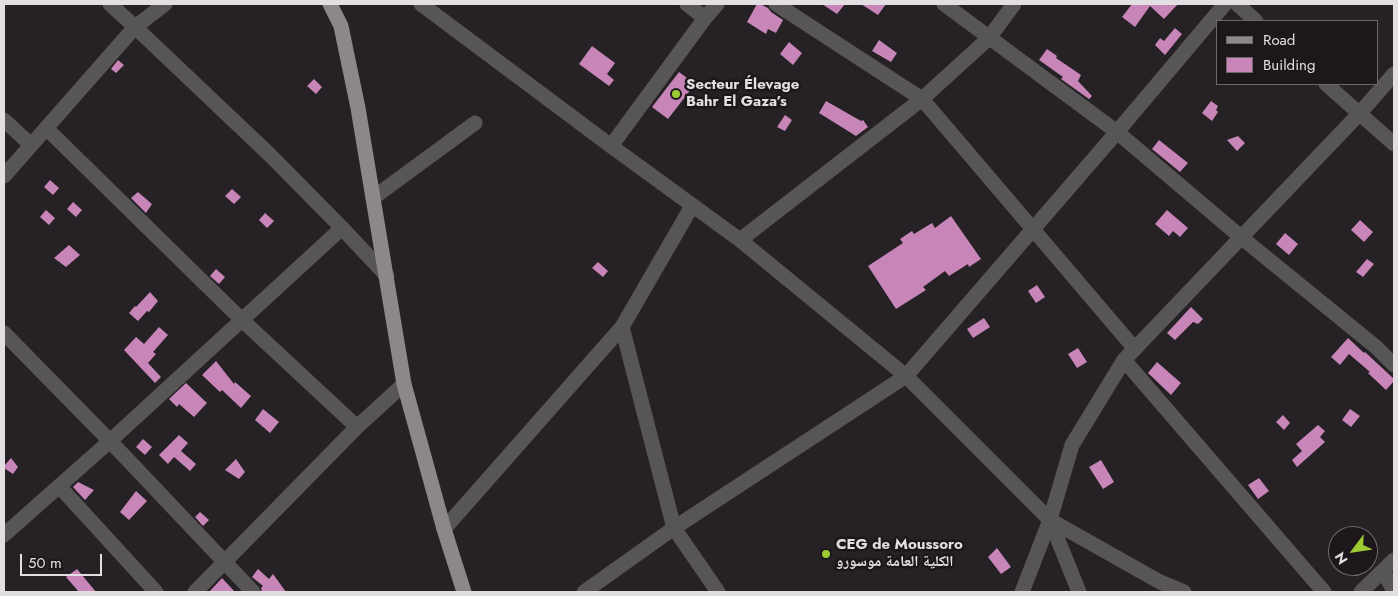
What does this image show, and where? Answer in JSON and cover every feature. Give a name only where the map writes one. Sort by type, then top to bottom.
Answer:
[{"type":"main road","points":[[330,4],[341,26],[358,108],[404,384],[464,592]]},
{"type":"street","points":[[110,4],[270,155],[387,276]]},
{"type":"street","points":[[4,176],[135,27],[165,4]]},
{"type":"street","points":[[340,4],[341,26]]},
{"type":"street","points":[[421,4],[740,240],[906,376],[1050,520],[1160,582],[1184,592]]},
{"type":"street","points":[[687,4],[705,18]]},
{"type":"street","points":[[611,146],[717,4]]},
{"type":"street","points":[[776,4],[922,99],[1032,230],[1130,354],[1324,592]]},
{"type":"street","points":[[944,4],[1117,132],[1242,238],[1376,347],[1394,365]]},
{"type":"street","points":[[740,240],[922,99],[989,38],[1014,4]]},
{"type":"street","points":[[584,592],[674,528],[906,376],[1225,4]]},
{"type":"street","points":[[1237,4],[1255,20]]},
{"type":"street","points":[[1022,592],[1050,520],[1072,445],[1130,354],[1359,114],[1394,74]]},
{"type":"street","points":[[1327,85],[1394,144]]},
{"type":"street","points":[[4,120],[31,145]]},
{"type":"street","points":[[374,198],[475,123]]},
{"type":"street","points":[[46,128],[242,320],[357,427]]},
{"type":"street","points":[[444,528],[622,327],[692,206]]},
{"type":"street","points":[[4,535],[110,441],[342,228]]},
{"type":"street","points":[[622,327],[674,528],[718,592]]},
{"type":"street","points":[[4,333],[110,441],[253,592]]},
{"type":"street","points":[[195,592],[357,427],[404,384]]},
{"type":"street","points":[[59,486],[156,592]]},
{"type":"street","points":[[1050,520],[1079,592]]},
{"type":"street","points":[[1361,592],[1394,560]]},
{"type":"street","points":[[1383,571],[1394,591]]},
{"type":"building","points":[[757,4],[768,8],[783,20],[776,33],[768,29],[766,34],[747,22]]},
{"type":"building","points":[[822,4],[845,4],[837,14]]},
{"type":"building","points":[[861,4],[886,4],[878,15]]},
{"type":"building","points":[[1132,4],[1178,4],[1164,19],[1150,6],[1135,27],[1122,17]]},
{"type":"building","points":[[1175,28],[1182,34],[1165,55],[1155,45],[1160,38],[1164,41]]},
{"type":"building","points":[[879,40],[897,53],[891,62],[872,51]]},
{"type":"building","points":[[789,42],[802,53],[793,65],[780,54]]},
{"type":"building","points":[[592,46],[615,63],[607,74],[614,80],[609,86],[579,64]]},
{"type":"building","points":[[1047,49],[1057,56],[1056,58],[1081,75],[1078,81],[1092,96],[1089,99],[1039,60]]},
{"type":"building","points":[[118,60],[124,65],[116,73],[111,69]]},
{"type":"building","points":[[679,72],[695,84],[668,119],[652,107]]},
{"type":"building","points":[[314,79],[322,87],[316,94],[307,86]]},
{"type":"building","points":[[826,101],[861,121],[863,120],[868,127],[856,136],[819,113]]},
{"type":"building","points":[[1211,101],[1218,106],[1216,110],[1218,112],[1212,121],[1202,113]]},
{"type":"building","points":[[785,115],[792,120],[785,131],[777,127]]},
{"type":"building","points":[[1238,136],[1245,143],[1237,151],[1227,140]]},
{"type":"building","points":[[1159,140],[1188,163],[1180,172],[1152,149]]},
{"type":"building","points":[[50,180],[59,188],[53,195],[44,187]]},
{"type":"building","points":[[232,189],[241,197],[234,204],[225,196]]},
{"type":"building","points":[[138,192],[152,204],[146,213],[131,198]]},
{"type":"building","points":[[73,202],[82,210],[76,217],[67,209]]},
{"type":"building","points":[[46,210],[55,218],[49,225],[40,217]]},
{"type":"building","points":[[1167,210],[1188,228],[1180,237],[1173,231],[1169,236],[1155,224]]},
{"type":"building","points":[[265,213],[274,221],[267,228],[259,220]]},
{"type":"building","points":[[951,216],[981,259],[969,267],[968,264],[949,276],[945,271],[923,287],[926,290],[896,309],[868,266],[903,243],[900,239],[912,231],[914,234],[932,223],[935,228]]},
{"type":"building","points":[[1360,220],[1373,232],[1364,242],[1351,230]]},
{"type":"building","points":[[1285,233],[1298,244],[1289,255],[1276,244]]},
{"type":"building","points":[[69,245],[80,255],[66,267],[54,258]]},
{"type":"building","points":[[1367,259],[1374,264],[1363,277],[1356,272]]},
{"type":"building","points":[[598,262],[608,271],[603,277],[592,268]]},
{"type":"building","points":[[216,269],[225,277],[219,284],[210,276]]},
{"type":"building","points":[[1037,285],[1045,297],[1036,303],[1028,291]]},
{"type":"building","points":[[150,292],[158,301],[138,321],[129,313]]},
{"type":"building","points":[[1191,307],[1203,319],[1198,324],[1193,322],[1175,340],[1167,333]]},
{"type":"building","points":[[984,318],[990,327],[973,338],[967,329]]},
{"type":"building","points":[[159,327],[168,335],[153,352],[156,354],[148,363],[161,377],[155,383],[124,350],[136,337],[144,344]]},
{"type":"building","points":[[1348,338],[1394,379],[1386,390],[1368,373],[1370,372],[1349,354],[1340,365],[1331,357]]},
{"type":"building","points":[[1078,348],[1087,362],[1077,368],[1068,354]]},
{"type":"building","points":[[216,361],[234,384],[235,382],[251,396],[241,408],[202,375]]},
{"type":"building","points":[[1157,362],[1181,383],[1171,395],[1148,373]]},
{"type":"building","points":[[186,383],[207,403],[194,417],[179,404],[177,407],[169,399]]},
{"type":"building","points":[[263,409],[279,422],[270,433],[255,420]]},
{"type":"building","points":[[1350,409],[1360,416],[1351,427],[1342,420]]},
{"type":"building","points":[[1283,415],[1290,423],[1284,430],[1276,422]]},
{"type":"building","points":[[1318,425],[1325,431],[1320,437],[1325,442],[1297,467],[1292,460],[1302,451],[1296,444]]},
{"type":"building","points":[[179,435],[188,443],[181,451],[196,464],[190,471],[174,457],[168,464],[159,455]]},
{"type":"building","points":[[143,439],[152,447],[145,455],[136,447]]},
{"type":"building","points":[[11,458],[18,467],[13,474],[4,468]]},
{"type":"building","points":[[236,459],[245,472],[239,479],[225,470]]},
{"type":"building","points":[[1101,460],[1114,482],[1103,489],[1089,467]]},
{"type":"building","points":[[1259,478],[1269,491],[1258,499],[1248,485]]},
{"type":"building","points":[[78,482],[94,490],[85,500],[73,487]]},
{"type":"building","points":[[136,491],[147,501],[129,520],[120,512]]},
{"type":"building","points":[[200,512],[209,520],[203,526],[195,517]]},
{"type":"building","points":[[997,548],[1011,567],[1001,574],[988,557]]},
{"type":"building","points":[[77,569],[96,592],[79,592],[66,577]]},
{"type":"building","points":[[258,569],[269,579],[273,574],[286,592],[262,592],[261,588],[263,586],[252,577]]},
{"type":"building","points":[[222,578],[235,592],[209,592]]},
{"type":"place","name":"Secteur Élevage Bahr El Gaza’s","points":[[676,94]]},
{"type":"place","name":"CEG de Moussoro الكلية العامة موسورو","points":[[826,554]]}]
